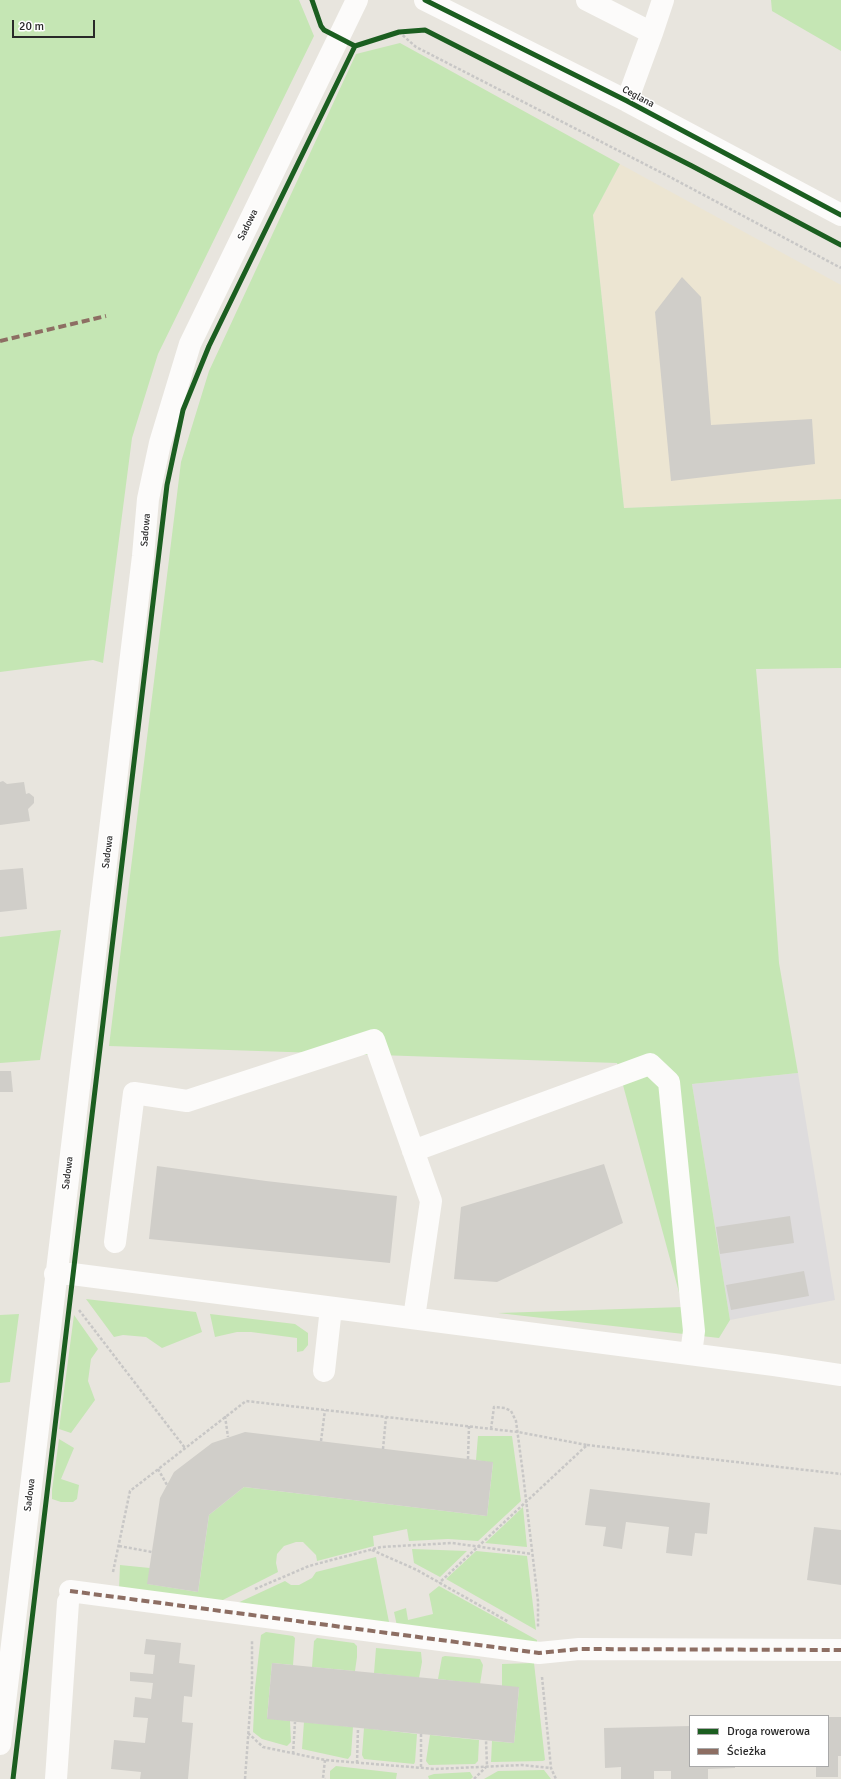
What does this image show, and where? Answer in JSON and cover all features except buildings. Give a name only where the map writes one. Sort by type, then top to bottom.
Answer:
[{"type":"street","name":"Sadowa","points":[[0,1744],[64,1274],[148,499],[160,443],[190,344],[357,0]]},
{"type":"street","name":"Ceglana","points":[[425,0],[627,101],[841,215]]},
{"type":"street","points":[[587,0],[652,33]]},
{"type":"street","points":[[627,101],[663,0]]},
{"type":"street","points":[[115,1242],[134,1093],[187,1101],[374,1040],[431,1201],[414,1318]]},
{"type":"street","points":[[413,1151],[650,1064],[669,1082],[694,1331],[691,1354]]},
{"type":"street","points":[[64,1274],[691,1354],[841,1375]]},
{"type":"street","points":[[324,1371],[331,1308]]},
{"type":"street","points":[[56,1779],[69,1596],[108,1596],[540,1653],[579,1649],[841,1650]]},
{"type":"path","points":[[399,32],[408,30]]},
{"type":"path","points":[[399,32],[416,47],[670,177],[841,268]]},
{"type":"path","points":[[64,1274],[69,1298],[185,1448]]},
{"type":"path","points":[[108,1596],[130,1491],[246,1401],[491,1428],[587,1445],[841,1474]]},
{"type":"path","points":[[491,1428],[494,1408],[511,1411],[516,1421],[518,1432],[538,1601],[540,1653],[551,1768],[556,1779]]},
{"type":"path","points":[[321,1441],[325,1410]]},
{"type":"path","points":[[225,1416],[228,1437]]},
{"type":"path","points":[[383,1449],[386,1417]]},
{"type":"path","points":[[468,1459],[469,1426]]},
{"type":"path","points":[[439,1583],[526,1500],[587,1445]]},
{"type":"path","points":[[158,1469],[167,1485]]},
{"type":"path","points":[[253,1590],[309,1566],[381,1547],[452,1543],[532,1554]]},
{"type":"path","points":[[119,1546],[152,1552]]},
{"type":"path","points":[[372,1549],[417,1570],[514,1625]]},
{"type":"path","points":[[245,1779],[252,1683],[253,1616]]},
{"type":"path","points":[[293,1754],[295,1722]]},
{"type":"path","points":[[357,1763],[358,1728]]},
{"type":"path","points":[[248,1734],[263,1747],[325,1760],[435,1769],[522,1765],[551,1768]]},
{"type":"path","points":[[421,1734],[421,1767]]},
{"type":"path","points":[[474,1779],[487,1766],[486,1740]]},
{"type":"path","points":[[325,1760],[323,1778],[325,1779]]},
{"type":"shaded area","points":[[620,164],[841,285],[841,499],[624,508],[593,215]]},
{"type":"shaded area","points":[[798,1073],[835,1300],[730,1320],[692,1084]]},
{"type":"green space","points":[[0,0],[299,0],[314,36],[158,354],[132,438],[103,663],[93,660],[0,672]]},
{"type":"green space","points":[[771,0],[841,0],[841,51],[772,11]]},
{"type":"green space","points":[[400,43],[620,164],[593,215],[624,508],[841,499],[841,668],[756,669],[769,818],[779,963],[798,1073],[692,1084],[730,1320],[719,1338],[498,1313],[683,1307],[617,1063],[109,1046],[181,462],[209,371],[356,54]]},
{"type":"green space","points":[[61,930],[40,1060],[0,1063],[0,937]]},
{"type":"green space","points":[[86,1299],[196,1312],[202,1332],[162,1348],[146,1337],[123,1335],[114,1337]]},
{"type":"green space","points":[[19,1314],[10,1382],[0,1383],[0,1315]]},
{"type":"green space","points":[[210,1314],[295,1324],[308,1333],[308,1345],[303,1351],[297,1352],[297,1338],[251,1332],[237,1332],[215,1337]]},
{"type":"green space","points":[[74,1315],[98,1349],[91,1359],[88,1381],[95,1400],[71,1433],[59,1429]]},
{"type":"green space","points":[[478,1436],[512,1436],[521,1501],[478,1541],[448,1539],[409,1541],[407,1529],[373,1536],[374,1546],[317,1561],[316,1555],[303,1542],[296,1542],[284,1546],[277,1554],[276,1563],[278,1572],[217,1603],[119,1589],[120,1565],[150,1568],[148,1584],[198,1592],[209,1515],[244,1487],[487,1516],[493,1463],[476,1460]]},
{"type":"green space","points":[[59,1439],[74,1448],[61,1479],[79,1485],[77,1499],[73,1502],[61,1502],[52,1499]]},
{"type":"green space","points":[[523,1507],[527,1547],[485,1543]]},
{"type":"green space","points":[[412,1549],[467,1551],[440,1577],[414,1563]]},
{"type":"green space","points":[[476,1551],[527,1556],[536,1630],[446,1579]]},
{"type":"green space","points":[[376,1557],[390,1627],[231,1606],[285,1581],[291,1585],[299,1585],[312,1578],[316,1572]]},
{"type":"green space","points":[[439,1586],[537,1640],[537,1646],[397,1626],[394,1612],[406,1608],[408,1620],[433,1614],[429,1594]]},
{"type":"green space","points":[[266,1632],[293,1636],[295,1638],[293,1665],[272,1663],[267,1718],[290,1721],[291,1742],[287,1746],[262,1739],[253,1732],[255,1688],[261,1635]]},
{"type":"green space","points":[[317,1638],[354,1643],[357,1646],[355,1671],[312,1667],[314,1641]]},
{"type":"green space","points":[[376,1648],[421,1652],[422,1662],[419,1678],[374,1673]]},
{"type":"green space","points":[[442,1657],[480,1659],[483,1665],[480,1684],[438,1679]]},
{"type":"green space","points":[[534,1663],[545,1760],[491,1762],[492,1741],[514,1743],[519,1688],[502,1686],[502,1664]]},
{"type":"green space","points":[[304,1722],[353,1727],[351,1755],[348,1759],[302,1749]]},
{"type":"green space","points":[[364,1728],[417,1734],[414,1764],[364,1759],[362,1755]]},
{"type":"green space","points":[[430,1735],[479,1740],[478,1761],[475,1764],[429,1765],[426,1761]]},
{"type":"green space","points":[[336,1766],[397,1773],[396,1779],[330,1779],[330,1771]]},
{"type":"green space","points":[[544,1770],[551,1779],[484,1779],[498,1771]]},
{"type":"green space","points":[[470,1772],[473,1777],[471,1779],[429,1779],[428,1776],[434,1774]]},
{"type":"marked path","points":[[0,341],[106,316]]},
{"type":"marked path","points":[[70,1591],[539,1653],[579,1649],[841,1650]]},
{"type":"cycle path","points":[[312,0],[321,26],[324,30],[355,46],[399,32],[425,30],[692,166],[841,245]]},
{"type":"cycle path","points":[[425,0],[627,101],[841,215]]},
{"type":"cycle path","points":[[13,1779],[167,485],[183,410],[209,346],[355,46]]}]
